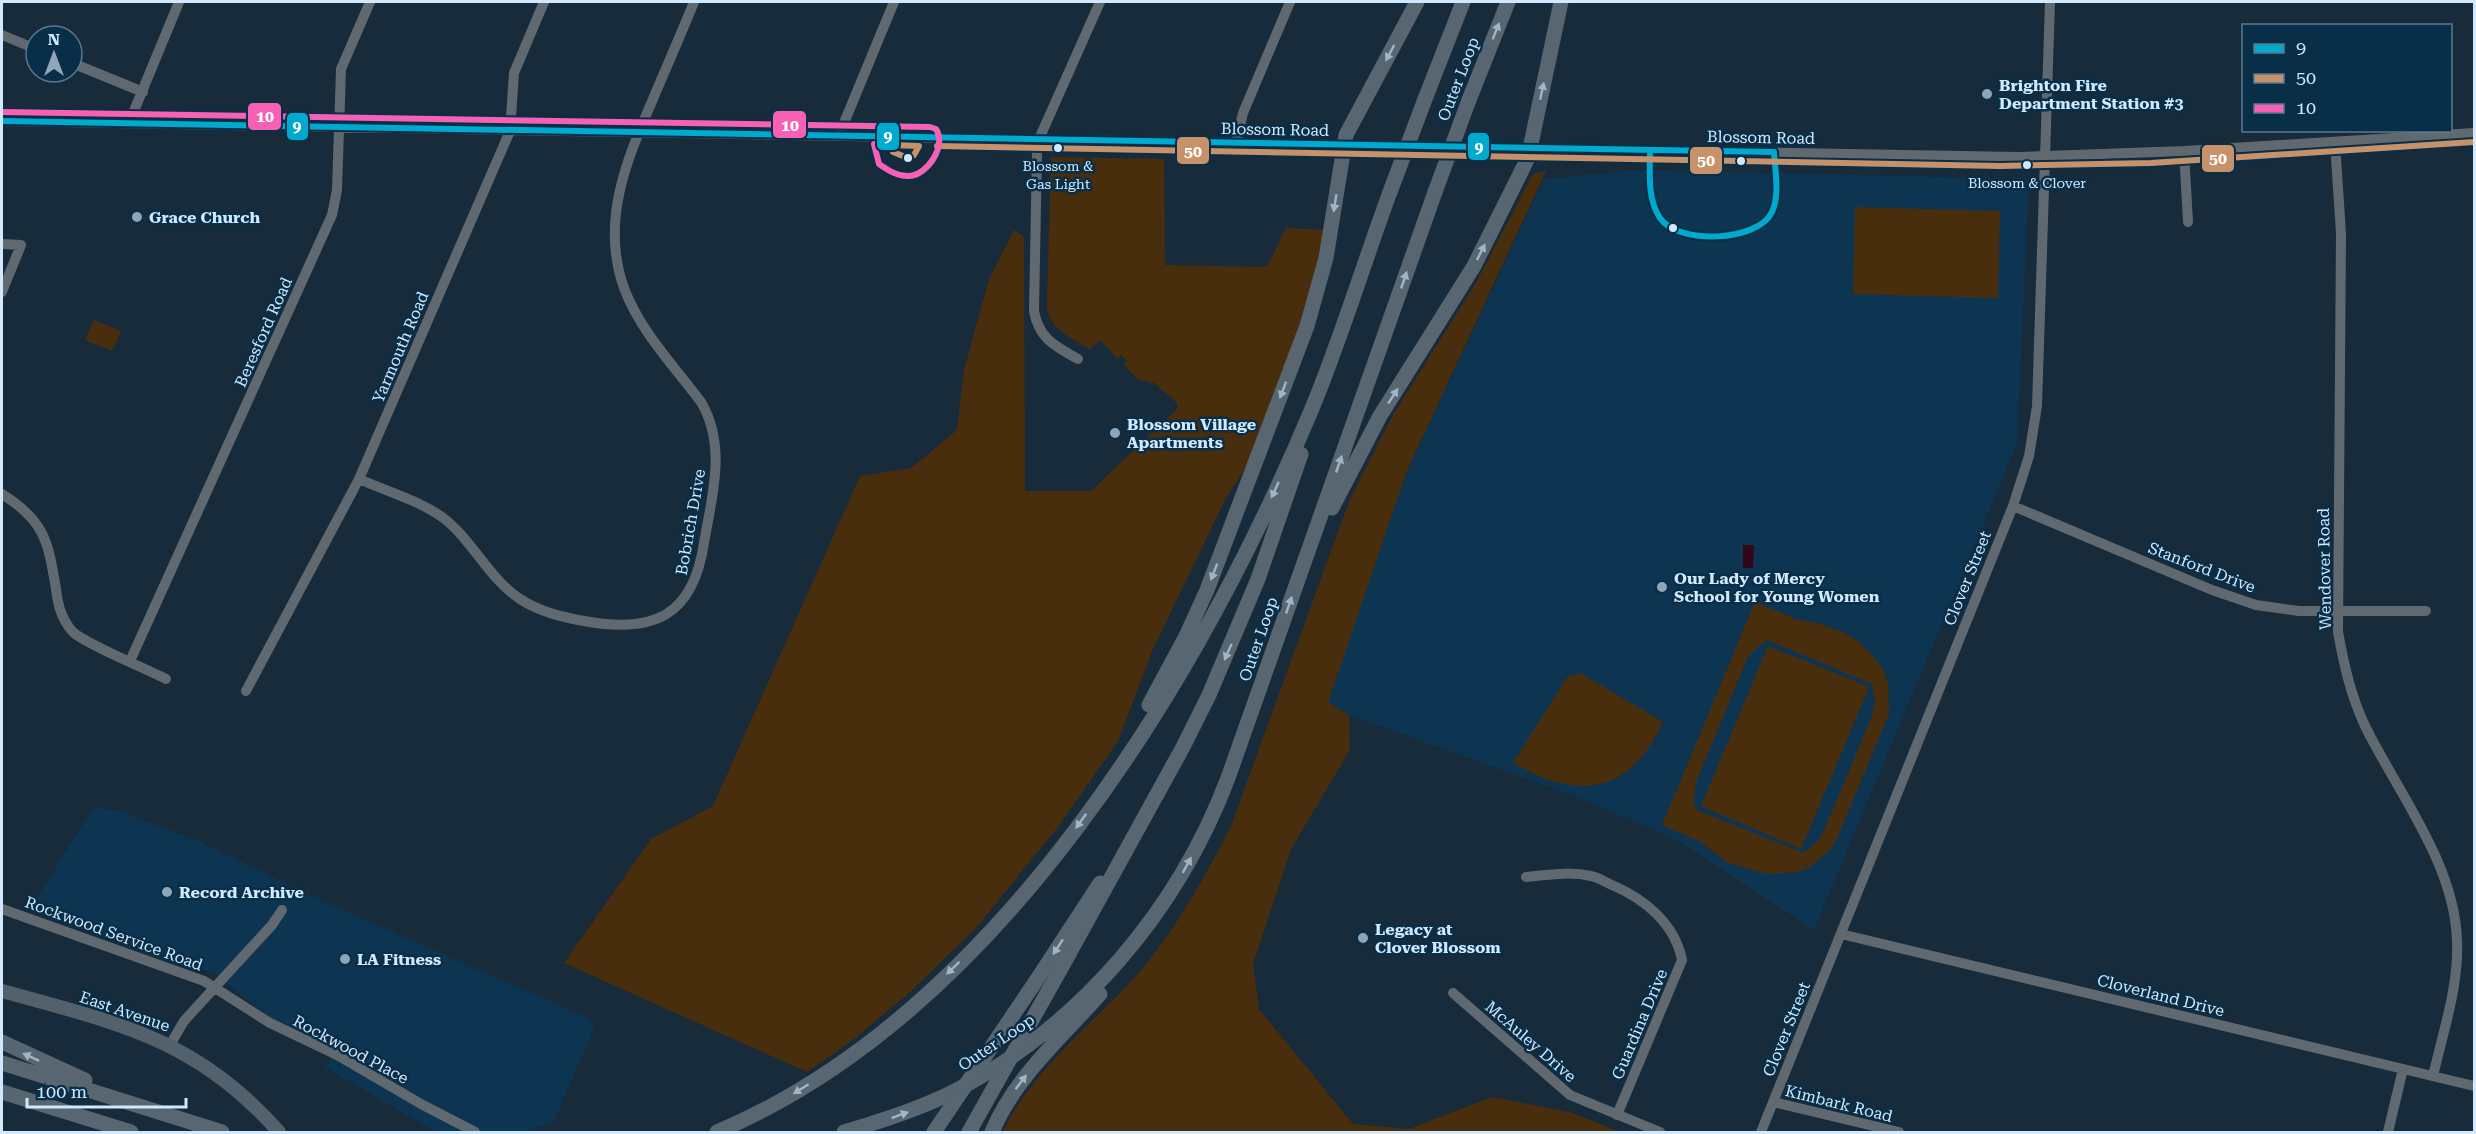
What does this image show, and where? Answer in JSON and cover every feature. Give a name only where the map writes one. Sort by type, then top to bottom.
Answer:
[{"type":"highway","points":[[1095,802],[1181,646],[1214,574],[1314,302],[1330,236],[1343,145],[1348,130],[1417,2]]},
{"type":"highway","name":"Outer Loop","points":[[717,1132],[772,1106],[821,1076],[869,1042],[914,1004],[998,923],[1048,864],[1095,802],[1160,705],[1228,587],[1303,430],[1339,340],[1390,192],[1463,2]]},
{"type":"highway","name":"Outer Loop","points":[[844,1132],[902,1114],[972,1081],[1020,1049],[1066,1014],[1094,988],[1133,944],[1156,914],[1192,856],[1221,796],[1435,192],[1508,2]]},
{"type":"highway","points":[[1298,578],[1362,448],[1474,266],[1523,170],[1531,148],[1561,2]]},
{"type":"highway","points":[[969,1132],[1204,706],[1245,611],[1274,535],[1339,340]]},
{"type":"highway","points":[[934,1132],[1036,981],[1158,792]]},
{"type":"highway","points":[[992,1132],[1019,1085],[1113,978],[1137,947],[1156,914]]},
{"type":"highway","points":[[2,1042],[162,1113]]},
{"type":"highway","points":[[2,1063],[222,1132]]},
{"type":"highway","points":[[2,1092],[130,1132]]},
{"type":"main road","name":"East Avenue","points":[[3,991],[109,1020],[170,1044],[226,1081],[256,1107],[279,1132]]},
{"type":"street","points":[[129,123],[179,2]]},
{"type":"street","name":"Beresford Road","points":[[130,661],[328,224],[338,190],[341,69],[370,2]]},
{"type":"street","name":"Yarmouth Road","points":[[246,691],[359,479],[510,131],[514,73],[544,2]]},
{"type":"street","name":"Bobrich Drive","points":[[359,479],[442,518],[507,589],[535,607],[551,613],[597,623],[631,626],[668,614],[687,596],[699,571],[704,548],[715,476],[716,448],[708,414],[642,323],[621,277],[616,227],[618,196],[625,166],[694,2]]},
{"type":"street","points":[[839,135],[894,2]]},
{"type":"street","points":[[1078,359],[1045,338],[1036,326],[1034,311],[1039,139],[1100,2]]},
{"type":"street","points":[[1236,143],[1243,113],[1290,2]]},
{"type":"street","name":"Clover Street","points":[[1761,1132],[2013,506],[2027,462],[2036,420],[2050,2]]},
{"type":"street","points":[[2,35],[24,44]]},
{"type":"street","points":[[84,68],[143,92]]},
{"type":"street","name":"Blossom Road","points":[[2,121],[2045,157],[2475,133]]},
{"type":"street","name":"Wendover Road","points":[[2335,142],[2341,234],[2337,611],[2345,670],[2354,701],[2432,849],[2453,904],[2457,940],[2455,976],[2433,1076]]},
{"type":"street","points":[[2184,151],[2188,222]]},
{"type":"street","points":[[2,244],[21,245],[2,292]]},
{"type":"street","points":[[2,494],[24,510],[46,538],[50,549],[59,612],[73,633],[166,679]]},
{"type":"street","name":"Stanford Drive","points":[[2013,506],[2237,599],[2282,609],[2426,611]]},
{"type":"street","name":"Guardina Drive","points":[[1526,877],[1560,873],[1592,876],[1632,893],[1662,919],[1679,944],[1682,960],[1617,1115]]},
{"type":"street","name":"Rockwood Service Road","points":[[2,909],[179,970],[215,987]]},
{"type":"street","points":[[170,1044],[180,1026],[272,925],[282,910]]},
{"type":"street","name":"Cloverland Drive","points":[[1841,934],[2475,1086]]},
{"type":"street","name":"Rockwood Place","points":[[215,987],[270,1023],[337,1055],[421,1104],[475,1132]]},
{"type":"street","name":"McAuley Drive","points":[[1453,993],[1570,1095],[1660,1132]]},
{"type":"street","points":[[2388,1132],[2403,1069]]},
{"type":"street","name":"Kimbark Road","points":[[1773,1102],[1899,1132]]},
{"type":"shaded area","points":[[1051,157],[1164,159],[1165,265],[1267,267],[1286,228],[1324,230],[1314,282],[1291,352],[1249,463],[1227,496],[1153,649],[1118,741],[1058,827],[975,929],[909,993],[853,1040],[807,1072],[564,963],[651,839],[713,806],[860,476],[911,468],[957,430],[964,370],[989,279],[1014,230],[1024,237],[1025,491],[1091,491],[1177,409],[1178,404],[1153,382],[1138,379],[1124,365],[1127,361],[1121,355],[1118,359],[1100,340],[1090,349],[1062,332],[1051,321],[1047,305]]},
{"type":"shaded area","name":"Our Lady of Mercy School for Young Women","points":[[1636,170],[2029,179],[2017,444],[1814,930],[1677,840],[1572,795],[1349,715],[1328,702],[1407,471],[1544,179]]},
{"type":"shaded area","points":[[1546,171],[1407,471],[1328,702],[1349,715],[1350,750],[1291,849],[1253,964],[1259,1009],[1353,1124],[1409,1129],[1492,1097],[1569,1112],[1621,1132],[1003,1132],[1028,1090],[1150,959],[1176,923],[1199,885],[1231,826],[1350,499],[1393,415],[1476,283],[1533,174]]},
{"type":"shaded area","points":[[1855,207],[2000,211],[1998,298],[1853,294]]},
{"type":"shaded area","points":[[94,320],[121,331],[112,351],[85,340]]},
{"type":"shaded area","points":[[1743,545],[1754,545],[1753,568],[1743,568]]},
{"type":"shaded area","points":[[1755,602],[1799,620],[1814,622],[1843,632],[1858,641],[1882,667],[1888,682],[1889,714],[1838,836],[1831,849],[1810,867],[1798,872],[1768,874],[1728,863],[1699,841],[1662,825]],"holes":[[[1767,640],[1872,684],[1875,701],[1872,716],[1824,831],[1818,841],[1803,853],[1697,810],[1694,801],[1696,782],[1747,659]]]},
{"type":"shaded area","points":[[1768,646],[1869,687],[1801,849],[1701,806]]},
{"type":"shaded area","points":[[1580,673],[1663,722],[1654,740],[1631,768],[1603,783],[1586,786],[1547,779],[1513,763],[1567,677]]},
{"type":"shaded area","points":[[93,808],[117,810],[201,842],[314,897],[590,1019],[595,1026],[554,1121],[524,1132],[436,1132],[325,1067],[336,1050],[270,1018],[215,974],[30,909]]},
{"type":"transit line","name":"10","points":[[2,112],[930,127],[936,129],[939,136],[937,151],[929,165],[909,176],[897,174],[879,164],[874,144]]},
{"type":"transit line","name":"9","points":[[2,121],[1774,152]]},
{"type":"transit line","name":"50","points":[[937,146],[2000,166],[2151,163],[2474,142]]},
{"type":"transit line","name":"50","points":[[892,145],[919,146],[914,155],[908,158],[893,152],[892,145]]},
{"type":"transit line","name":"9","points":[[1650,150],[1651,194],[1660,218],[1669,227],[1683,233],[1700,236],[1735,234],[1764,222],[1772,212],[1774,205],[1776,190],[1774,152]]},
{"type":"place","name":"Brighton Fire Department Station #3","points":[[1987,94]]},
{"type":"place","name":"Blossom & Gas Light","points":[[1058,148]]},
{"type":"place","name":"Blossom & Clover","points":[[2027,165]]},
{"type":"place","name":"Grace Church","points":[[137,217]]},
{"type":"place","name":"Blossom Village Apartments","points":[[1115,433]]},
{"type":"place","name":"Our Lady of Mercy School for Young Women","points":[[1662,587]]},
{"type":"place","name":"Record Archive","points":[[167,892]]},
{"type":"place","name":"Legacy at Clover Blossom","points":[[1363,938]]},
{"type":"place","name":"LA Fitness","points":[[345,959]]}]
